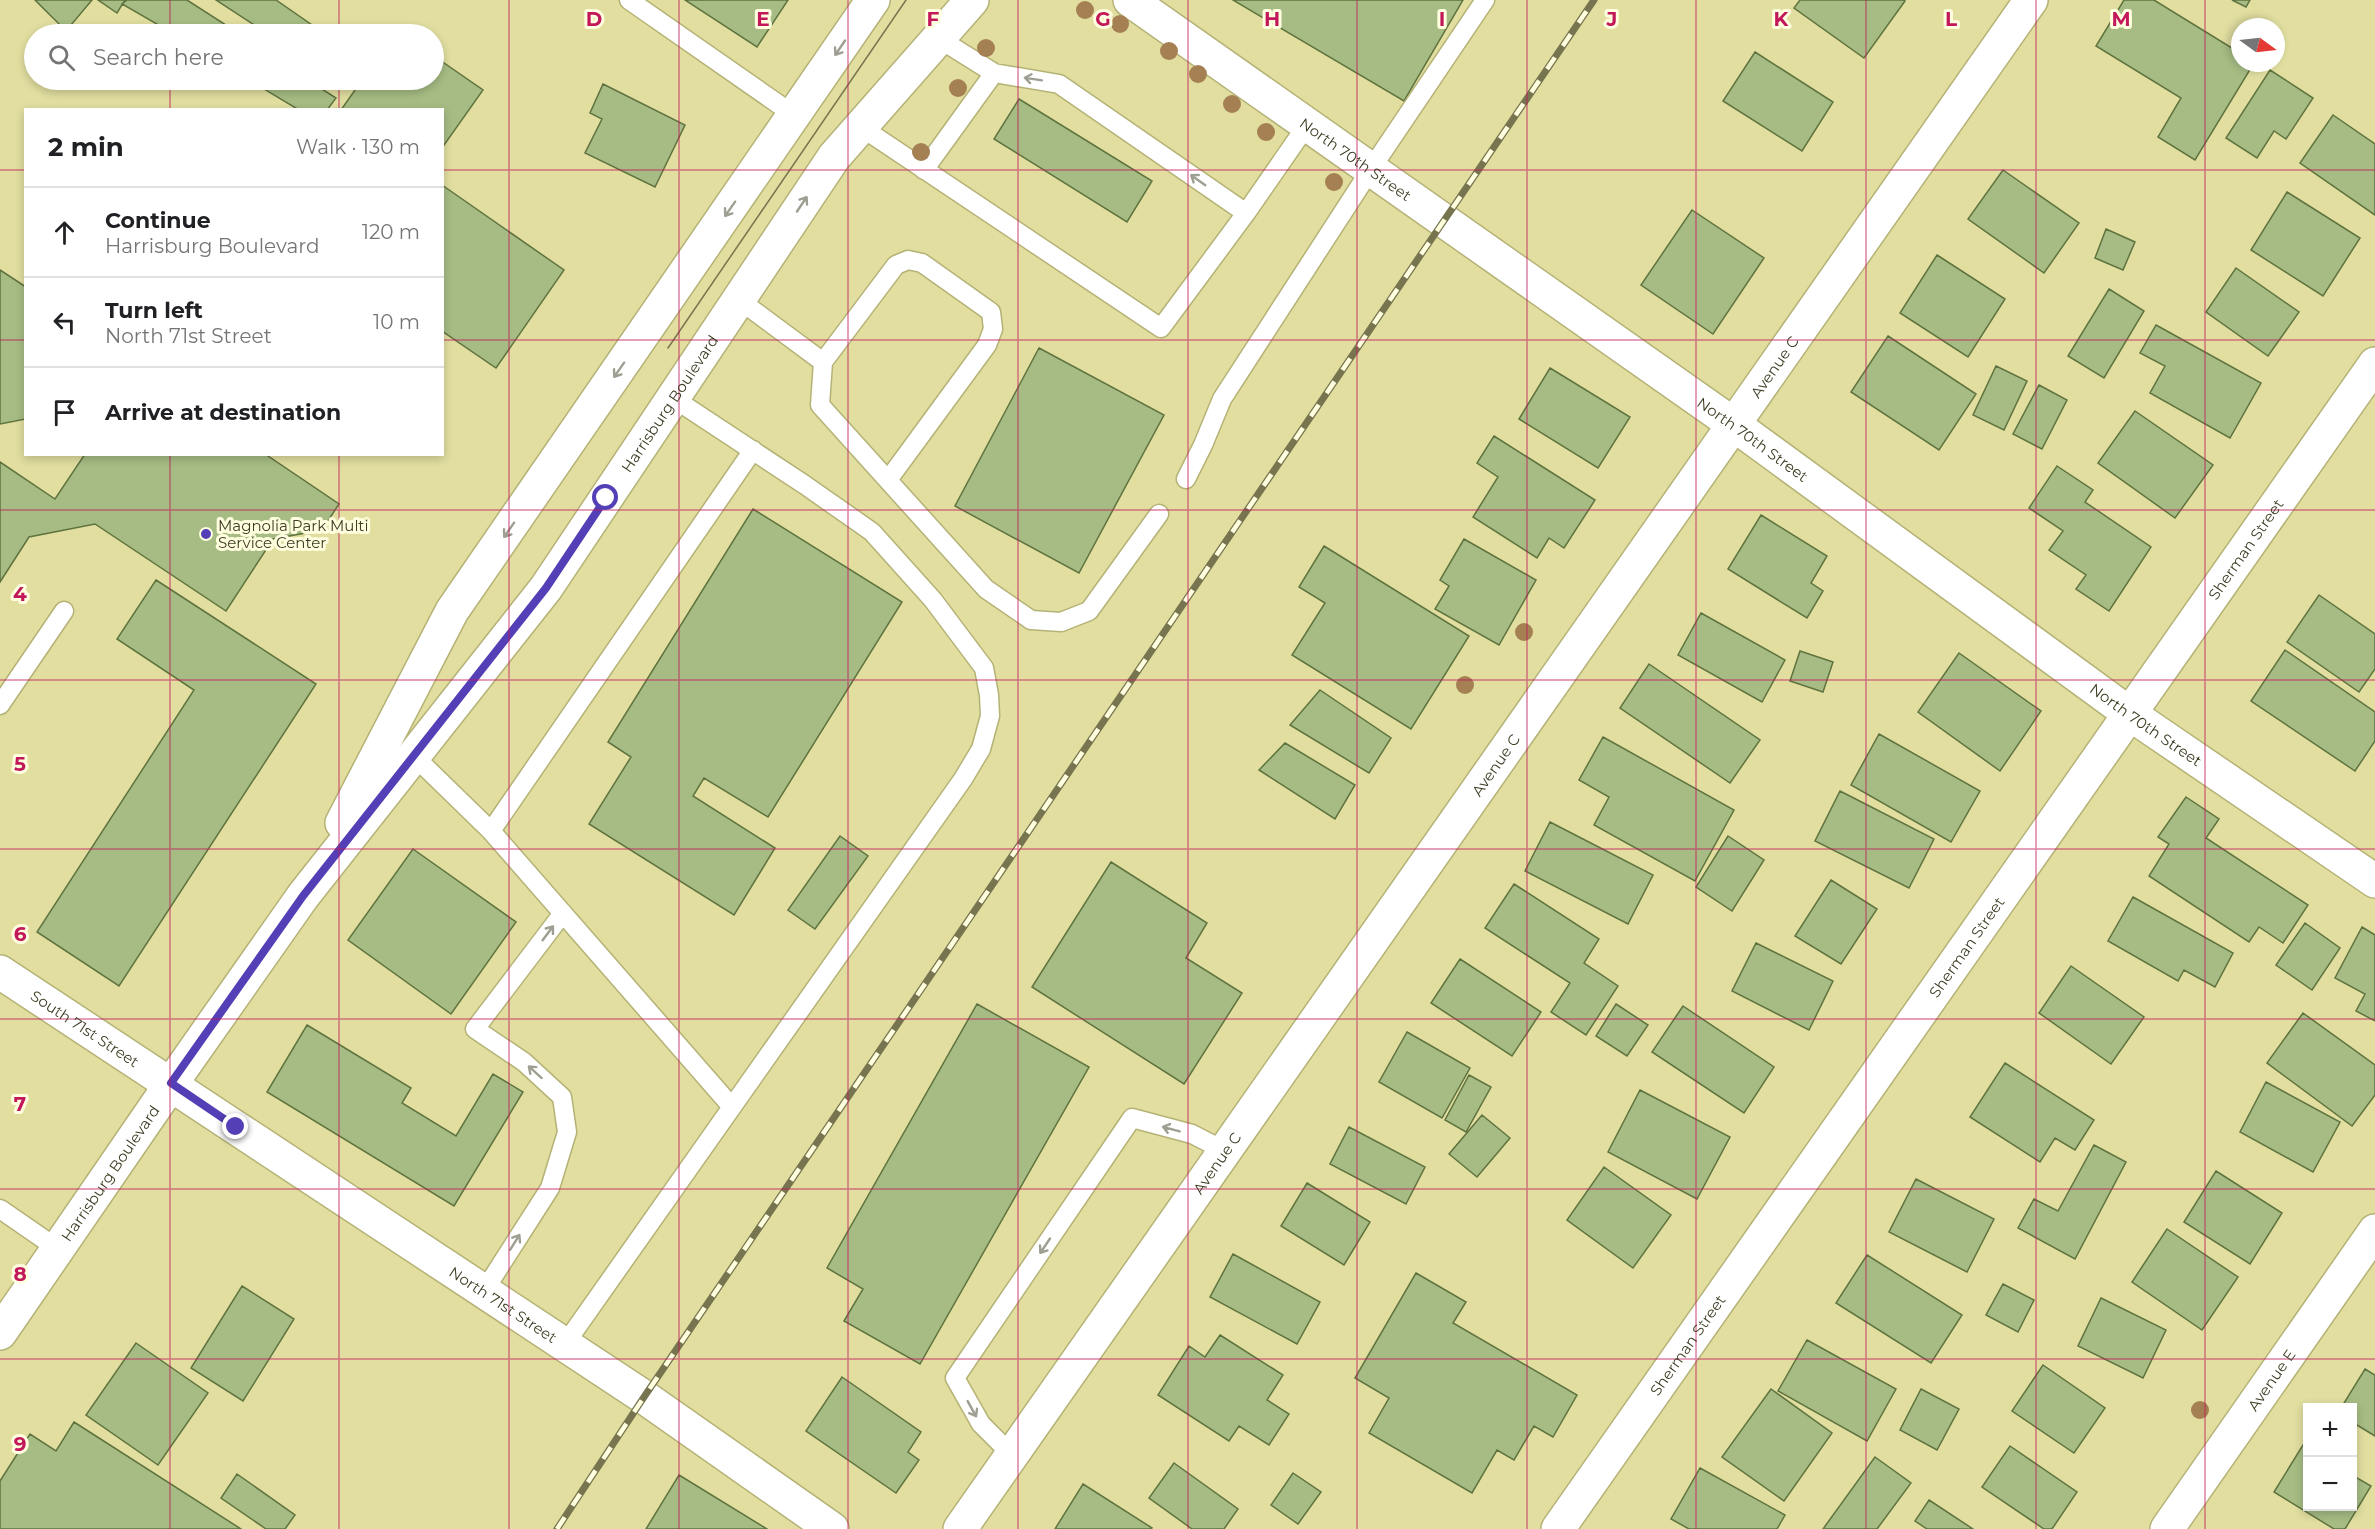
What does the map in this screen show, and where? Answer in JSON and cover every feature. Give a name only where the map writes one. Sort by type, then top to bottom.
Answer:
[{"type":"street","name":"Harrisburg Boulevard","points":[[303,896],[453,611],[873,0]]},
{"type":"street","name":"Harrisburg Boulevard","points":[[0,1333],[171,1083],[303,896],[546,588],[834,157],[972,0]]},
{"type":"street","name":"North 70th Street","points":[[1130,0],[1733,424],[2130,714],[2375,881]]},
{"type":"street","name":"Avenue C","points":[[960,1529],[2031,0]]},
{"type":"street","name":"Sherman Street","points":[[1558,1529],[2375,364]]},
{"type":"street","name":"South 71st Street","points":[[0,972],[171,1083]]},
{"type":"street","name":"North 71st Street","points":[[171,1083],[565,1344],[832,1529]]},
{"type":"street","name":"Avenue E","points":[[2167,1529],[2375,1231]]},
{"type":"lane","points":[[629,0],[794,115]]},
{"type":"lane","points":[[1186,479],[1222,399],[1371,169],[1485,0]]},
{"type":"lane","points":[[938,38],[994,73],[1059,84],[1246,213]]},
{"type":"lane","points":[[924,170],[994,73]]},
{"type":"lane","points":[[861,126],[1161,328],[1246,213],[1307,125]]},
{"type":"lane","points":[[888,480],[987,345],[993,329],[991,312],[922,263],[908,260],[896,265],[823,362],[820,405],[986,589],[1031,620],[1061,621],[1089,611],[1159,514]]},
{"type":"lane","points":[[738,299],[823,362]]},
{"type":"lane","points":[[565,1344],[963,779],[981,749],[990,716],[984,668],[933,600],[872,532],[673,398]]},
{"type":"lane","points":[[491,831],[753,450]]},
{"type":"lane","points":[[0,705],[64,611]]},
{"type":"lane","points":[[414,756],[491,831],[732,1107]]},
{"type":"lane","points":[[484,1291],[550,1188],[567,1132],[562,1097],[524,1062],[475,1029],[563,913]]},
{"type":"lane","points":[[1012,1455],[981,1425],[955,1378],[1132,1118],[1192,1134],[1225,1151]]},
{"type":"lane","points":[[0,1209],[58,1249]]},
{"type":"building","points":[[35,0],[92,0],[72,24],[59,24]]},
{"type":"building","points":[[98,0],[125,0],[117,13]]},
{"type":"building","points":[[127,0],[187,0],[224,24],[157,24],[122,4]]},
{"type":"building","points":[[216,0],[276,0],[311,24],[253,24]]},
{"type":"building","points":[[685,0],[788,0],[757,47]]},
{"type":"building","points":[[1233,0],[1463,0],[1404,101]]},
{"type":"building","points":[[1800,0],[1905,1],[1864,58],[1794,8]]},
{"type":"building","points":[[2124,0],[2154,0],[2231,47],[2231,72],[2249,72],[2195,160],[2158,137],[2181,98],[2096,46]]},
{"type":"building","points":[[2232,0],[2250,0],[2246,7]]},
{"type":"building","points":[[1755,52],[1833,102],[1802,151],[1723,101]]},
{"type":"building","points":[[444,63],[483,90],[444,145],[444,108],[342,108],[355,90],[444,90]]},
{"type":"building","points":[[2269,72],[2273,72],[2313,98],[2286,139],[2274,131],[2257,158],[2226,138]]},
{"type":"building","points":[[603,84],[685,125],[655,187],[585,153],[602,119],[590,113]]},
{"type":"building","points":[[266,90],[324,90],[336,98],[328,108],[296,108]]},
{"type":"building","points":[[1019,99],[1152,181],[1127,222],[994,139]]},
{"type":"building","points":[[2333,115],[2375,144],[2375,215],[2300,163]]},
{"type":"building","points":[[2003,170],[2079,223],[2044,273],[1968,219]]},
{"type":"building","points":[[444,186],[564,270],[496,368],[444,332]]},
{"type":"building","points":[[2287,192],[2360,238],[2323,296],[2251,250]]},
{"type":"building","points":[[1692,210],[1764,258],[1713,334],[1641,285]]},
{"type":"building","points":[[2106,229],[2135,242],[2123,270],[2095,258]]},
{"type":"building","points":[[1937,255],[2005,299],[1968,357],[1900,313]]},
{"type":"building","points":[[2236,268],[2299,312],[2268,356],[2206,312]]},
{"type":"building","points":[[0,270],[24,286],[24,419],[0,424]]},
{"type":"building","points":[[2109,289],[2144,311],[2104,378],[2068,356]]},
{"type":"building","points":[[2156,325],[2261,383],[2230,438],[2150,393],[2165,366],[2140,353]]},
{"type":"building","points":[[1888,336],[1976,394],[1939,450],[1851,392]]},
{"type":"building","points":[[1039,348],[1164,415],[1079,573],[955,506]]},
{"type":"building","points":[[1996,366],[2027,381],[2004,430],[1973,415]]},
{"type":"building","points":[[1550,368],[1630,417],[1598,468],[1519,419]]},
{"type":"building","points":[[2039,385],[2067,400],[2042,449],[2013,434]]},
{"type":"building","points":[[2135,411],[2213,465],[2175,518],[2098,463]]},
{"type":"building","points":[[1494,436],[1595,500],[1564,548],[1549,538],[1537,558],[1473,517],[1498,477],[1477,463]]},
{"type":"building","name":"Magnolia Park Multi Service Center","points":[[84,456],[268,456],[339,504],[322,530],[273,539],[226,611],[95,524],[29,537],[0,582],[0,462],[55,499]]},
{"type":"building","points":[[2057,466],[2093,490],[2085,502],[2151,547],[2109,611],[2076,589],[2086,575],[2049,550],[2063,531],[2029,508]]},
{"type":"building","points":[[753,509],[902,602],[768,817],[704,778],[693,796],[775,848],[734,915],[589,824],[631,757],[608,742]]},
{"type":"building","points":[[1761,515],[1827,556],[1811,583],[1823,591],[1807,618],[1728,569]]},
{"type":"building","points":[[1464,539],[1536,580],[1499,645],[1435,609],[1449,586],[1440,580]]},
{"type":"building","points":[[1324,546],[1469,636],[1411,729],[1292,655],[1325,603],[1299,587]]},
{"type":"building","points":[[156,580],[316,684],[119,986],[37,932],[194,690],[117,639]]},
{"type":"building","points":[[2319,595],[2375,634],[2375,669],[2359,692],[2287,642]]},
{"type":"building","points":[[1701,613],[1785,660],[1762,702],[1678,655]]},
{"type":"building","points":[[2285,650],[2375,712],[2375,741],[2355,771],[2251,701]]},
{"type":"building","points":[[1800,651],[1833,662],[1823,692],[1790,681]]},
{"type":"building","points":[[1959,653],[2041,711],[2000,771],[1918,712]]},
{"type":"building","points":[[1649,664],[1760,740],[1730,783],[1620,708]]},
{"type":"building","points":[[1320,690],[1391,738],[1369,773],[1290,725]]},
{"type":"building","points":[[1879,734],[1980,791],[1951,842],[1851,785]]},
{"type":"building","points":[[1603,737],[1734,810],[1695,881],[1594,825],[1609,797],[1579,780]]},
{"type":"building","points":[[1285,743],[1355,785],[1335,819],[1259,770]]},
{"type":"building","points":[[1840,791],[1934,839],[1909,888],[1815,841]]},
{"type":"building","points":[[2186,797],[2219,819],[2206,838],[2308,905],[2283,943],[2259,927],[2249,942],[2149,876],[2169,844],[2158,837]]},
{"type":"building","points":[[1550,822],[1653,875],[1628,924],[1525,871]]},
{"type":"building","points":[[840,836],[868,856],[815,929],[788,910]]},
{"type":"building","points":[[1728,836],[1764,860],[1732,911],[1696,887]]},
{"type":"building","points":[[413,849],[516,922],[451,1014],[348,940]]},
{"type":"building","points":[[1111,862],[1207,923],[1186,958],[1242,993],[1184,1084],[1032,987]]},
{"type":"building","points":[[1831,880],[1877,909],[1841,964],[1795,936]]},
{"type":"building","points":[[1514,884],[1599,939],[1584,963],[1618,986],[1586,1035],[1551,1012],[1570,983],[1485,928]]},
{"type":"building","points":[[2133,897],[2233,953],[2215,987],[2184,970],[2178,981],[2108,941]]},
{"type":"building","points":[[2305,923],[2340,948],[2312,990],[2276,965]]},
{"type":"building","points":[[2362,927],[2375,935],[2375,1021],[2356,1011],[2365,994],[2335,978]]},
{"type":"building","points":[[1756,943],[1833,981],[1809,1030],[1732,991]]},
{"type":"building","points":[[1460,959],[1541,1012],[1512,1056],[1431,1003]]},
{"type":"building","points":[[2071,966],[2144,1017],[2111,1064],[2039,1013]]},
{"type":"building","points":[[977,1004],[1089,1067],[920,1364],[844,1321],[863,1289],[827,1268]]},
{"type":"building","points":[[1616,1004],[1648,1025],[1627,1056],[1596,1036]]},
{"type":"building","points":[[1683,1006],[1774,1067],[1744,1113],[1652,1052]]},
{"type":"building","points":[[2303,1013],[2375,1065],[2375,1095],[2352,1126],[2267,1063]]},
{"type":"building","points":[[307,1025],[411,1088],[402,1103],[456,1136],[493,1074],[523,1092],[454,1206],[267,1092]]},
{"type":"building","points":[[1407,1032],[1470,1068],[1442,1118],[1379,1082]]},
{"type":"building","points":[[2005,1063],[2094,1120],[2075,1150],[2055,1138],[2040,1162],[1970,1117]]},
{"type":"building","points":[[1469,1075],[1491,1087],[1466,1132],[1445,1120]]},
{"type":"building","points":[[2266,1082],[2340,1122],[2313,1172],[2240,1132]]},
{"type":"building","points":[[1640,1090],[1730,1137],[1697,1199],[1608,1152]]},
{"type":"building","points":[[1482,1115],[1510,1138],[1477,1177],[1449,1154]]},
{"type":"building","points":[[1349,1127],[1425,1167],[1406,1204],[1330,1164]]},
{"type":"building","points":[[2094,1145],[2126,1162],[2075,1259],[2018,1228],[2034,1199],[2058,1211]]},
{"type":"building","points":[[1604,1167],[1671,1215],[1633,1268],[1567,1220]]},
{"type":"building","points":[[2216,1171],[2282,1213],[2250,1264],[2184,1222]]},
{"type":"building","points":[[1916,1179],[1994,1219],[1967,1272],[1889,1232]]},
{"type":"building","points":[[1307,1183],[1370,1222],[1344,1265],[1281,1226]]},
{"type":"building","points":[[2167,1229],[2238,1277],[2202,1330],[2132,1282]]},
{"type":"building","points":[[1233,1254],[1320,1302],[1297,1344],[1210,1297]]},
{"type":"building","points":[[1867,1255],[1962,1315],[1931,1363],[1836,1303]]},
{"type":"building","points":[[1416,1273],[1466,1302],[1453,1323],[1577,1395],[1553,1437],[1534,1426],[1514,1460],[1497,1450],[1472,1493],[1369,1433],[1389,1398],[1355,1378]]},
{"type":"building","points":[[2003,1284],[2034,1300],[2018,1332],[1986,1315]]},
{"type":"building","points":[[242,1286],[294,1319],[243,1401],[191,1368]]},
{"type":"building","points":[[2101,1298],[2166,1330],[2143,1378],[2078,1346]]},
{"type":"building","points":[[1220,1335],[1283,1375],[1267,1400],[1289,1414],[1269,1445],[1239,1426],[1229,1441],[1158,1395],[1189,1346],[1205,1357]]},
{"type":"building","points":[[1807,1340],[1896,1389],[1867,1441],[1778,1391]]},
{"type":"building","points":[[136,1343],[208,1393],[158,1465],[86,1415]]},
{"type":"building","points":[[2043,1365],[2105,1408],[2074,1453],[2012,1411]]},
{"type":"building","points":[[2365,1369],[2375,1375],[2375,1436],[2357,1425],[2357,1403],[2344,1403]]},
{"type":"building","points":[[842,1377],[921,1432],[908,1452],[919,1460],[896,1493],[806,1431]]},
{"type":"building","points":[[1771,1389],[1832,1433],[1784,1501],[1722,1457]]},
{"type":"building","points":[[1921,1389],[1959,1409],[1937,1450],[1900,1430]]},
{"type":"building","points":[[74,1422],[241,1529],[0,1529],[0,1481],[30,1434],[56,1451]]},
{"type":"building","points":[[2303,1445],[2303,1510],[2274,1492]]},
{"type":"building","points":[[2010,1446],[2077,1492],[2052,1529],[2044,1529],[1982,1487]]},
{"type":"building","points":[[1875,1457],[1911,1483],[1877,1529],[1823,1529]]},
{"type":"building","points":[[1174,1463],[1238,1509],[1224,1529],[1192,1529],[1149,1498]]},
{"type":"building","points":[[1700,1468],[1785,1515],[1777,1529],[1689,1529],[1671,1519]]},
{"type":"building","points":[[1293,1473],[1321,1492],[1298,1524],[1271,1505]]},
{"type":"building","points":[[237,1474],[295,1515],[285,1529],[266,1529],[221,1498]]},
{"type":"building","points":[[679,1475],[767,1529],[646,1529]]},
{"type":"building","points":[[2357,1478],[2371,1486],[2357,1509]]},
{"type":"building","points":[[1083,1484],[1152,1528],[1055,1529]]},
{"type":"building","points":[[1929,1500],[1973,1529],[1927,1529],[1915,1521]]},
{"type":"building","points":[[2305,1511],[2356,1511],[2345,1529],[2334,1529]]},
{"type":"tram line","points":[[668,348],[906,0]]},
{"type":"railway","points":[[557,1529],[644,1397],[1594,0]]},
{"type":"place","name":"Magnolia Park Multi Service Center","points":[[206,534]]},
{"type":"route","points":[[236,1127],[171,1083],[303,896],[546,588],[606,498]]}]
